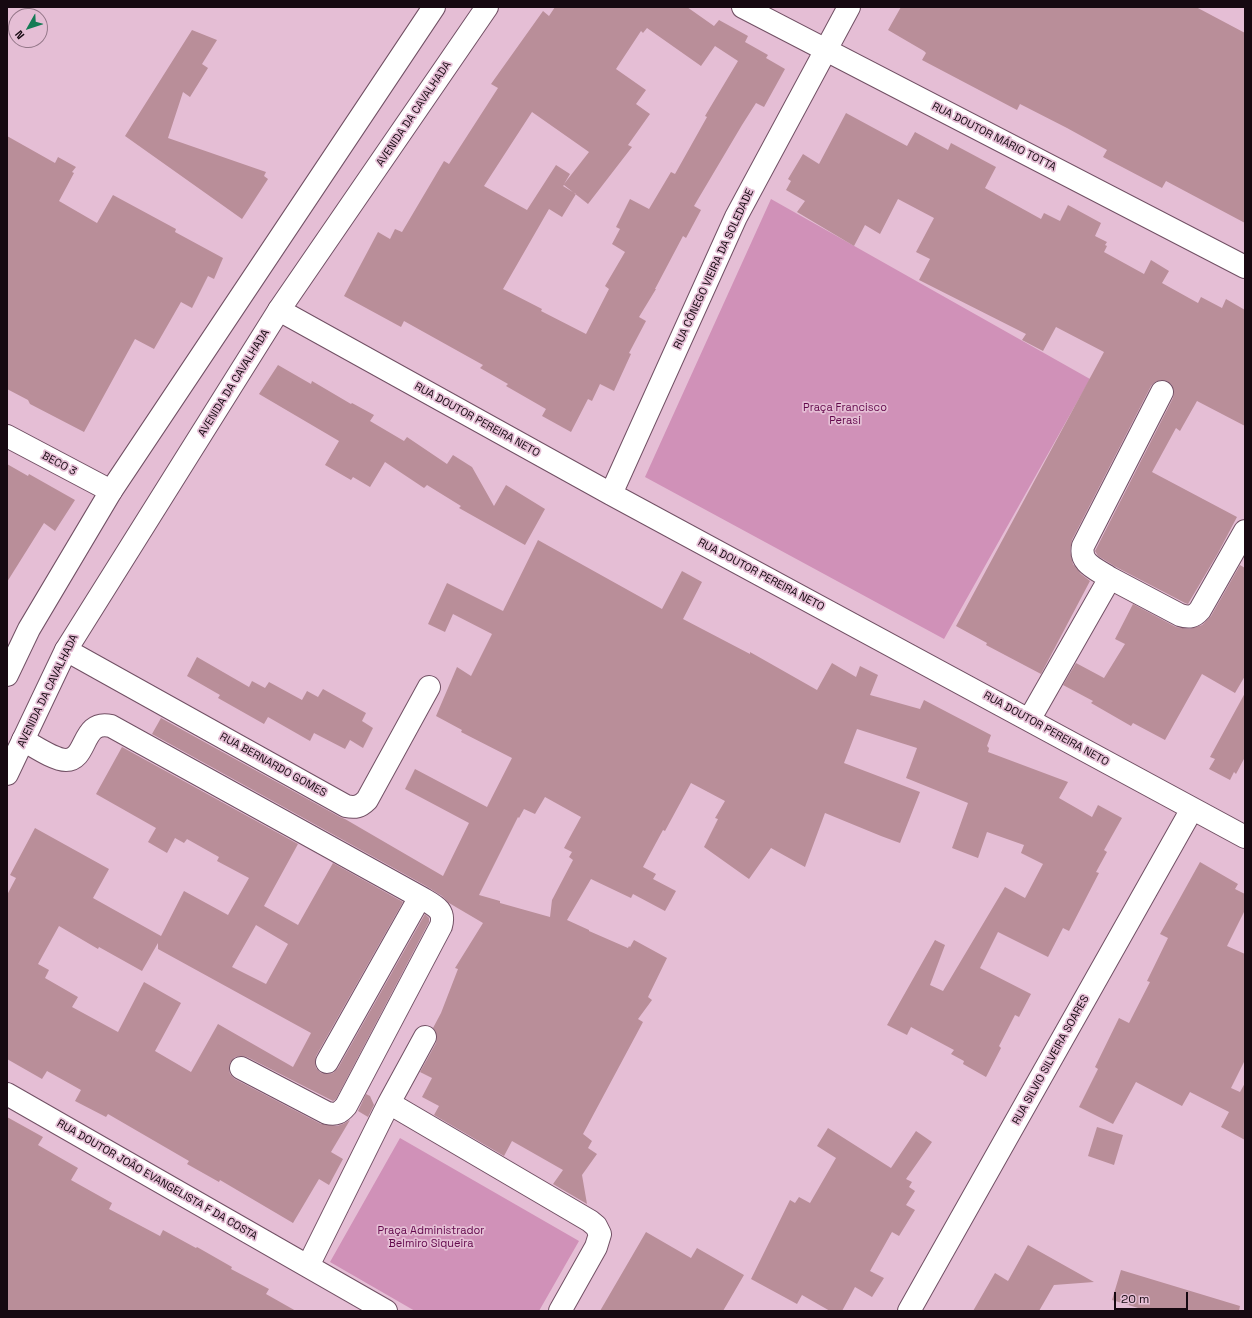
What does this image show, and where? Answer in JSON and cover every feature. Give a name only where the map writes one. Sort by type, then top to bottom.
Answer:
[{"type":"street","points":[[7,675],[29,629],[111,492],[434,7]]},
{"type":"street","name":"AVENIDA DA CAVALHADA","points":[[7,774],[66,650],[279,310],[487,7]]},
{"type":"street","name":"RUA DOUTOR MÁRIO TOTTA","points":[[743,7],[1245,267]]},
{"type":"street","name":"RUA CÔNEGO VIEIRA DA SOLEDADE","points":[[612,494],[736,217],[849,7]]},
{"type":"street","name":"RUA DOUTOR PEREIRA NETO","points":[[279,310],[612,494],[1245,837]]},
{"type":"street","points":[[1162,392],[1083,546],[1082,552],[1084,560],[1089,565],[1110,578],[1180,615],[1187,617],[1195,615],[1200,610],[1245,531]]},
{"type":"street","name":"BECO 3","points":[[7,436],[111,492]]},
{"type":"street","points":[[1029,720],[1110,578]]},
{"type":"street","name":"RUA BERNARDO GOMES","points":[[66,650],[346,806],[354,808],[367,800],[429,687]]},
{"type":"street","points":[[23,740],[45,752],[66,760],[73,758],[78,753],[91,731],[96,726],[104,724],[111,726],[436,906],[441,912],[443,919],[441,926],[346,1106],[341,1112],[334,1114],[326,1113],[241,1068]]},
{"type":"street","name":"RUA SILVIO SILVEIRA SOARES","points":[[908,1311],[1192,808]]},
{"type":"street","points":[[327,1062],[420,897]]},
{"type":"street","points":[[308,1266],[389,1103],[425,1037]]},
{"type":"street","name":"RUA DOUTOR JOÃO EVANGELISTA F DA COSTA","points":[[7,1094],[386,1311]]},
{"type":"street","points":[[389,1103],[590,1221],[596,1226],[600,1234],[596,1248],[560,1311]]},
{"type":"green space","name":"Praça Francisco Perasi","points":[[771,199],[1090,379],[944,639],[645,477]]},
{"type":"green space","name":"Praça Administrador Belmiro Siqueira","points":[[400,1138],[579,1241],[539,1311],[415,1311],[330,1262]]},
{"type":"building","points":[[555,7],[687,7],[714,26],[719,20],[748,36],[745,42],[768,55],[766,58],[785,69],[764,107],[756,103],[694,206],[701,210],[686,238],[683,236],[656,289],[639,317],[646,321],[629,353],[631,354],[614,391],[600,384],[592,401],[588,399],[571,432],[542,416],[546,409],[506,386],[508,384],[480,368],[483,365],[404,321],[401,327],[344,296],[378,232],[390,239],[395,229],[402,232],[444,161],[449,164],[498,88],[491,84],[543,11],[549,16]],"holes":[[[647,28],[701,66],[715,46],[738,61],[705,116],[707,117],[675,174],[671,172],[649,209],[630,199],[616,227],[620,229],[612,244],[625,252],[605,286],[609,289],[586,334],[541,311],[542,309],[503,289],[549,209],[562,217],[576,194],[588,204],[632,147],[628,145],[650,114],[636,104],[646,90],[616,69],[641,31],[643,33]],[[532,112],[589,152],[564,184],[570,174],[556,165],[527,210],[484,186]]]},
{"type":"building","points":[[901,7],[1196,7],[1245,33],[1245,223],[1166,181],[1162,188],[1103,157],[1107,150],[1067,128],[1020,104],[1017,110],[922,60],[926,53],[924,51],[888,30]]},
{"type":"building","points":[[192,30],[217,40],[202,64],[208,68],[190,97],[183,92],[168,138],[266,172],[264,176],[268,179],[242,219],[125,136]]},
{"type":"building","points":[[846,113],[907,146],[915,132],[948,150],[951,143],[996,167],[985,188],[1041,219],[1044,213],[1060,221],[1068,205],[1101,223],[1095,236],[1107,242],[1104,252],[1144,274],[1151,260],[1169,271],[1162,283],[1198,303],[1201,297],[1222,308],[1226,299],[1245,310],[1245,426],[1197,401],[1180,431],[1176,428],[1152,472],[1237,517],[1188,604],[1116,567],[1098,556],[1095,551],[1173,398],[1174,391],[1172,385],[1167,381],[1161,380],[1155,382],[1151,386],[1072,540],[1070,551],[1073,564],[1081,574],[1090,581],[1041,674],[986,645],[987,643],[956,626],[1104,352],[1056,327],[1043,351],[1022,340],[1026,334],[919,280],[930,259],[916,252],[934,218],[898,199],[880,234],[865,225],[854,246],[797,212],[805,201],[786,190],[791,181],[788,179],[803,154],[819,164]]},
{"type":"building","points":[[7,136],[55,163],[58,157],[76,167],[72,172],[74,173],[59,201],[97,223],[113,195],[176,229],[175,232],[223,258],[214,279],[208,276],[192,308],[181,302],[154,349],[135,339],[84,432],[30,404],[28,400],[7,389]]},
{"type":"building","points":[[278,365],[311,384],[312,381],[351,404],[352,403],[374,415],[370,421],[404,441],[407,437],[447,464],[453,455],[472,467],[494,506],[506,485],[545,509],[525,545],[459,508],[461,506],[427,485],[424,488],[385,462],[370,487],[353,477],[351,480],[325,465],[339,441],[259,394]]},
{"type":"building","points":[[7,464],[28,476],[29,474],[75,500],[55,531],[44,523],[7,582]]},
{"type":"building","points":[[538,540],[662,609],[682,571],[702,582],[683,619],[750,654],[750,652],[817,690],[832,663],[856,677],[860,666],[878,675],[870,695],[920,709],[924,700],[991,735],[987,746],[989,748],[988,752],[1068,782],[1059,798],[1092,817],[1098,805],[1122,818],[1104,850],[1107,852],[1096,872],[1099,873],[1069,931],[1063,928],[1048,957],[998,932],[980,968],[1031,994],[1019,1017],[1015,1015],[999,1046],[1001,1048],[986,1077],[963,1064],[964,1061],[951,1054],[954,1050],[911,1027],[907,1035],[887,1025],[935,940],[945,945],[930,985],[943,991],[1005,887],[1025,898],[1043,864],[1021,853],[1024,845],[987,832],[978,858],[952,848],[968,803],[906,778],[917,748],[857,729],[844,763],[920,792],[900,843],[825,813],[805,867],[771,848],[749,879],[704,847],[718,819],[715,818],[725,801],[691,783],[665,831],[663,830],[643,867],[656,874],[653,879],[676,891],[665,911],[633,894],[631,898],[591,879],[567,920],[628,948],[634,940],[667,958],[648,997],[652,1000],[638,1019],[643,1022],[583,1134],[592,1141],[588,1148],[597,1154],[582,1175],[587,1204],[553,1184],[563,1170],[512,1141],[504,1156],[434,1115],[439,1106],[422,1097],[432,1078],[420,1072],[436,1043],[437,1036],[433,1028],[441,1013],[458,969],[455,968],[483,923],[449,903],[442,896],[426,886],[152,734],[161,718],[345,819],[443,876],[469,823],[405,789],[415,769],[487,807],[512,758],[461,732],[462,730],[436,716],[457,667],[471,676],[492,634],[453,614],[445,632],[428,624],[447,583],[503,611]],"holes":[[[545,797],[581,817],[564,848],[572,852],[569,857],[573,860],[552,900],[550,917],[500,903],[500,901],[479,895],[518,817],[519,818],[524,809],[535,814]]]},
{"type":"building","points":[[1240,565],[1245,568],[1245,676],[1235,693],[1202,674],[1165,740],[1133,723],[1131,726],[1091,703],[1093,701],[1063,685],[1076,663],[1104,678],[1125,644],[1115,639],[1133,604],[1176,627],[1190,629],[1202,625],[1211,616]]},
{"type":"building","points":[[197,657],[249,687],[252,681],[265,688],[269,682],[302,700],[307,691],[318,697],[323,689],[366,713],[362,721],[373,728],[363,748],[350,740],[345,749],[314,733],[310,741],[268,717],[264,724],[218,698],[220,695],[187,676]]},
{"type":"building","points":[[1245,693],[1245,757],[1236,774],[1234,772],[1230,780],[1209,769],[1215,759],[1210,757]]},
{"type":"building","points":[[122,747],[298,844],[264,906],[298,925],[333,863],[403,902],[316,1056],[316,1068],[321,1073],[333,1073],[338,1068],[425,914],[429,918],[429,922],[336,1099],[333,1101],[247,1057],[235,1057],[230,1063],[230,1074],[235,1079],[321,1124],[337,1126],[350,1120],[331,1152],[343,1159],[329,1185],[319,1179],[293,1223],[220,1180],[219,1182],[187,1164],[189,1161],[108,1114],[106,1117],[75,1101],[81,1090],[47,1071],[42,1079],[7,1059],[7,895],[16,878],[10,875],[35,828],[109,869],[93,898],[161,936],[184,891],[228,915],[249,878],[217,861],[219,857],[187,839],[184,843],[175,838],[167,853],[148,842],[156,828],[96,794]],"holes":[[[256,925],[288,944],[266,984],[232,967]],[[59,926],[98,949],[99,947],[142,971],[158,943],[158,949],[311,1033],[293,1067],[218,1024],[191,1072],[155,1051],[181,1003],[144,982],[118,1032],[72,1007],[78,997],[45,978],[49,970],[38,964]]]},
{"type":"building","points":[[1200,862],[1238,884],[1235,889],[1245,894],[1245,910],[1227,946],[1245,954],[1245,1060],[1231,1088],[1240,1092],[1245,1083],[1245,1140],[1221,1127],[1229,1112],[1190,1092],[1182,1106],[1136,1082],[1113,1124],[1079,1107],[1098,1069],[1095,1067],[1119,1018],[1129,1023],[1150,982],[1147,981],[1168,938],[1160,934]]},
{"type":"building","points":[[366,1094],[370,1096],[374,1105],[368,1117],[358,1111]]},
{"type":"building","points":[[7,1117],[43,1137],[38,1145],[78,1168],[71,1180],[112,1203],[109,1209],[160,1236],[163,1230],[196,1248],[197,1247],[232,1267],[231,1269],[269,1289],[266,1294],[296,1311],[7,1311]]},
{"type":"building","points":[[1097,1127],[1123,1135],[1114,1165],[1088,1156]]},
{"type":"building","points":[[828,1128],[891,1168],[916,1131],[932,1142],[906,1179],[912,1182],[909,1187],[915,1191],[906,1205],[915,1210],[899,1236],[892,1232],[870,1271],[884,1278],[872,1297],[855,1287],[842,1311],[830,1311],[802,1295],[797,1304],[751,1279],[790,1200],[795,1203],[799,1197],[810,1203],[836,1158],[817,1146]]},
{"type":"building","points":[[646,1232],[691,1258],[697,1248],[744,1275],[723,1311],[600,1311]]},
{"type":"building","points":[[1028,1245],[1094,1282],[1054,1285],[1039,1311],[973,1311],[995,1273],[1008,1281]]},
{"type":"building","points":[[1121,1270],[1240,1306],[1239,1311],[1148,1311],[1112,1300]]}]
